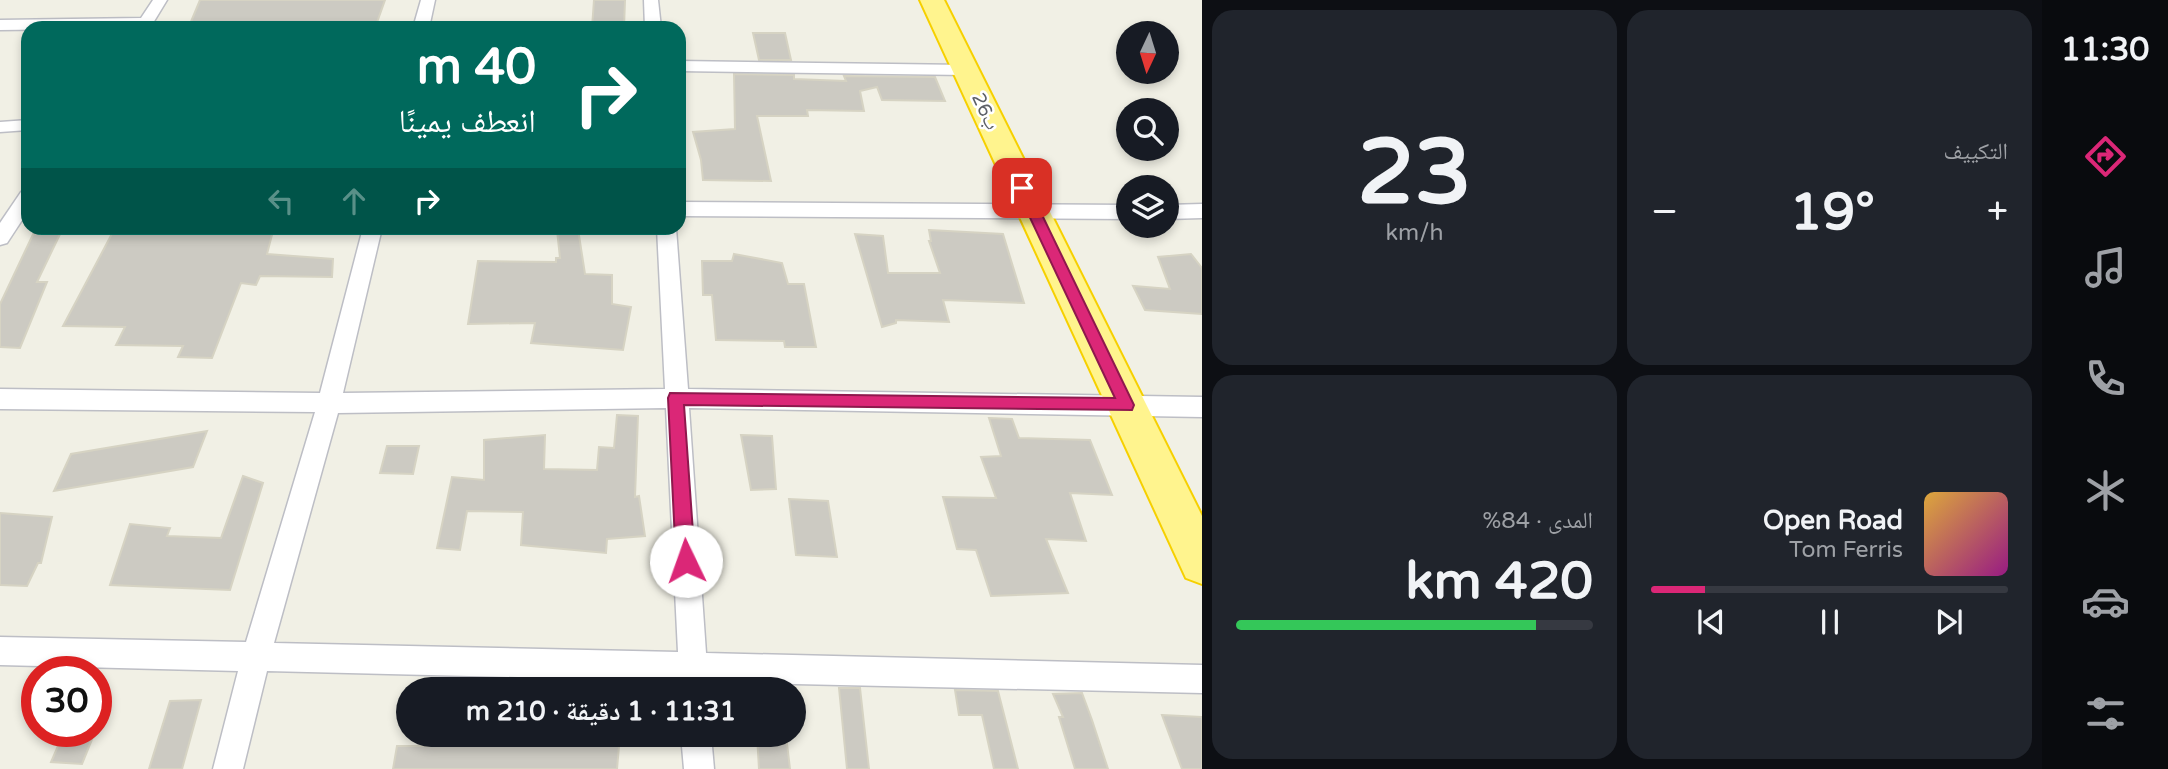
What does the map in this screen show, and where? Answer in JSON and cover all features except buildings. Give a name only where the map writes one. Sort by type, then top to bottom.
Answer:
[{"type":"highway","name":"26ب","points":[[932,0],[1202,563]]},
{"type":"street","points":[[147,21],[160,0]]},
{"type":"street","points":[[423,21],[428,0]]},
{"type":"street","points":[[651,0],[652,21]]},
{"type":"street","points":[[0,25],[21,25]]},
{"type":"street","points":[[686,66],[966,70]]},
{"type":"street","points":[[0,127],[21,126]]},
{"type":"street","points":[[686,209],[1116,212]]},
{"type":"street","points":[[1179,212],[1202,211]]},
{"type":"street","points":[[0,238],[20,217]]},
{"type":"street","points":[[228,769],[256,657],[329,403],[370,235]]},
{"type":"street","points":[[667,235],[693,677]]},
{"type":"street","points":[[0,399],[329,403],[676,398],[1202,407]]},
{"type":"street","points":[[0,651],[256,657],[653,677]]},
{"type":"street","points":[[806,679],[1202,679]]},
{"type":"street","points":[[697,747],[699,769]]},
{"type":"route","points":[[686,561],[676,398],[1126,405],[1022,188]]}]
